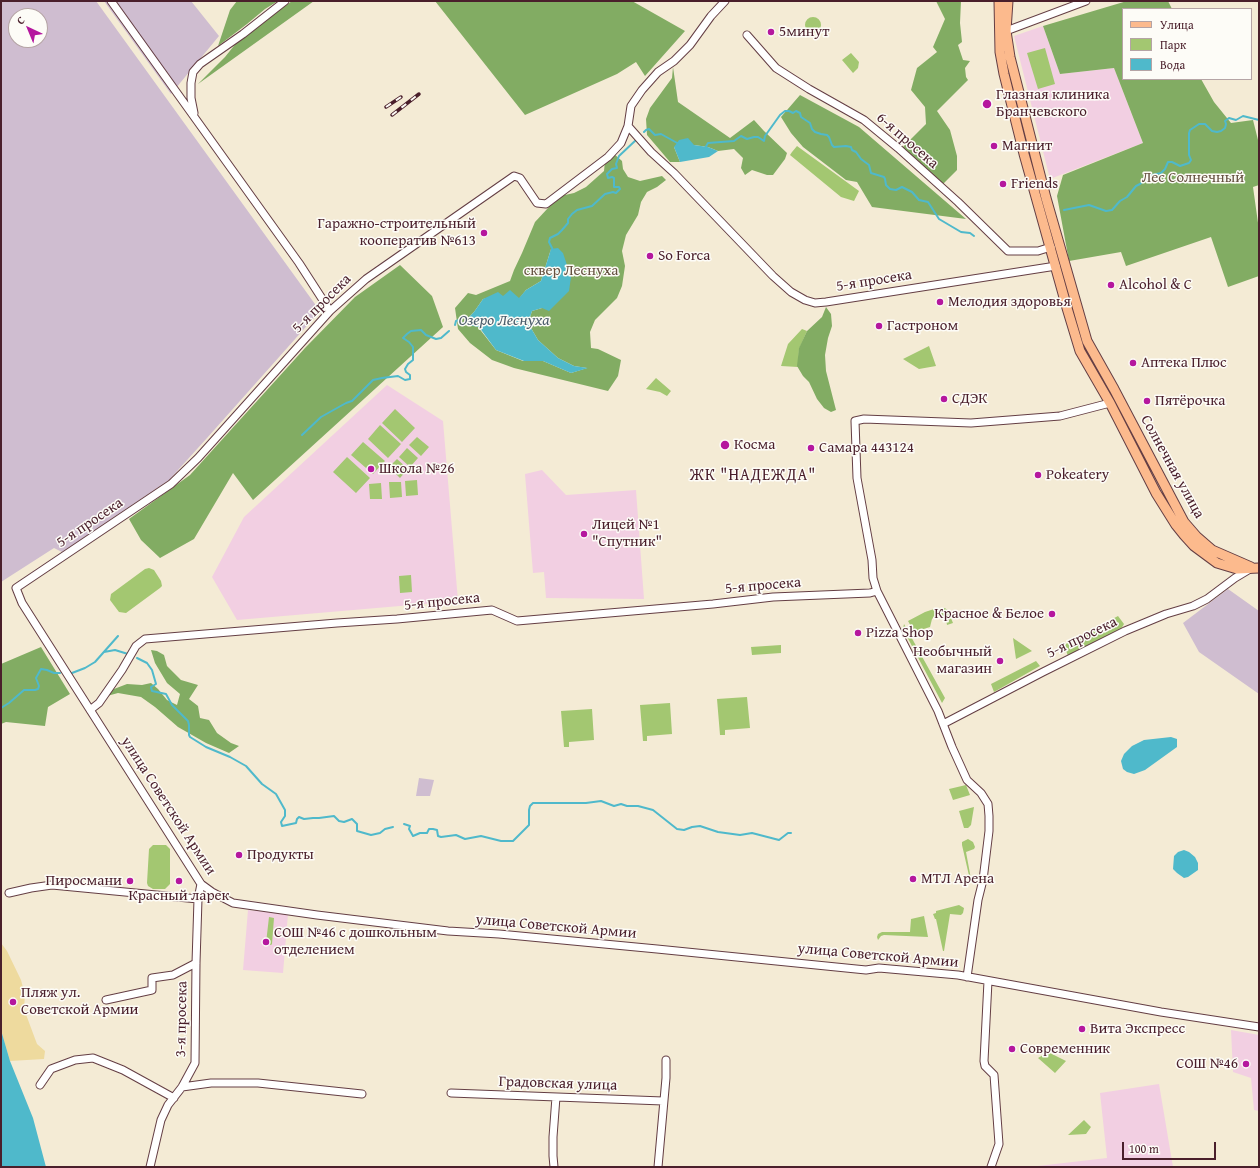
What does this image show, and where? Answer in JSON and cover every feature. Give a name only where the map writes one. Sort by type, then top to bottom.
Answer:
[{"type":"main road","name":"Солнечная улица","points":[[999,1],[1000,52],[1004,74],[1024,154],[1080,350],[1110,403],[1159,498],[1184,535],[1194,546],[1217,563],[1237,569],[1257,567]]},
{"type":"main road","name":"Солнечная улица","points":[[1008,1],[1006,31],[1010,57],[1046,198],[1087,341],[1184,522],[1197,537],[1212,550],[1257,567]]},
{"type":"street","points":[[111,1],[299,262],[330,311]]},
{"type":"street","points":[[195,117],[191,98],[191,83],[194,72],[200,64],[286,1]]},
{"type":"street","points":[[628,126],[631,106],[642,90],[658,72],[674,61],[690,45],[711,16],[726,1]]},
{"type":"street","points":[[1006,31],[1086,1]]},
{"type":"street","name":"6-я просека","points":[[747,36],[776,68],[809,89],[864,120],[898,148],[958,202],[1008,251],[1038,251],[1051,247]]},
{"type":"street","name":"5-я просека","points":[[16,588],[171,484],[198,458],[330,311],[366,279],[514,176],[520,178],[537,203],[546,204],[608,157],[621,143],[628,126],[651,152],[674,173],[773,276],[798,296],[815,302],[826,302],[1056,266]]},
{"type":"street","points":[[967,977],[978,900],[983,880],[989,831],[988,804],[981,794],[966,780],[938,711],[877,591],[873,578],[872,560],[858,478],[855,421],[864,419],[971,423],[1060,416],[1110,403]]},
{"type":"street","name":"5-я просека","points":[[943,724],[1125,631],[1166,614],[1200,603],[1235,578],[1257,567]]},
{"type":"street","name":"улица Советской Армии","points":[[16,588],[22,603],[201,884],[212,892],[233,903],[448,931],[866,970],[879,968],[967,977],[1161,1012],[1259,1026]]},
{"type":"street","name":"5-я просека","points":[[90,710],[99,703],[122,670],[136,646],[145,639],[492,610],[517,621],[773,597],[870,593],[877,591]]},
{"type":"street","name":"3-я просека","points":[[150,1167],[161,1120],[168,1105],[182,1087],[195,1063],[198,899],[201,884]]},
{"type":"street","name":"улица Советской Армии","points":[[9,893],[52,885],[198,899]]},
{"type":"street","points":[[106,1000],[152,990],[152,978],[173,975],[196,963]]},
{"type":"street","points":[[988,981],[984,1061],[985,1066],[994,1075],[999,1144],[991,1167]]},
{"type":"street","points":[[40,1085],[51,1069],[75,1060],[93,1058],[123,1070],[174,1098]]},
{"type":"street","points":[[658,1167],[666,1078],[666,1060]]},
{"type":"street","points":[[182,1087],[210,1083],[258,1083],[362,1094]]},
{"type":"street","name":"Градовская улица","points":[[451,1093],[663,1101]]},
{"type":"street","points":[[554,1167],[553,1137],[556,1097]]},
{"type":"shaded area","points":[[1,1],[96,1],[320,311],[169,480],[62,552],[54,548],[1,582]]},
{"type":"shaded area","points":[[104,1],[191,1],[219,36],[171,94]]},
{"type":"shaded area","points":[[1043,26],[1060,74],[1114,68],[1143,143],[1050,179],[1014,36]]},
{"type":"shaded area","name":"Школа №26","points":[[387,385],[443,421],[458,601],[237,620],[212,577],[244,517]]},
{"type":"shaded area","name":"Лицей №1 \"Спутник\"","points":[[542,470],[566,495],[636,490],[644,599],[546,598],[544,572],[533,573],[525,474]]},
{"type":"shaded area","points":[[1228,589],[1259,611],[1259,694],[1199,652],[1183,623]]},
{"type":"shaded area","points":[[419,778],[434,780],[430,796],[416,796]]},
{"type":"shaded area","name":"СОШ №46 с дошкольным отделением","points":[[248,910],[288,914],[283,973],[243,970]]},
{"type":"shaded area","name":"СОШ №46","points":[[1231,1030],[1259,1035],[1259,1111],[1254,1110],[1251,1078],[1233,1072]]},
{"type":"shaded area","points":[[1159,1084],[1173,1167],[1029,1167],[1107,1158],[1100,1093]]},
{"type":"green space","points":[[237,1],[278,1],[265,9],[218,46],[230,10]]},
{"type":"green space","points":[[292,1],[314,1],[198,84],[225,57],[237,42]]},
{"type":"green space","points":[[435,1],[632,1],[685,31],[645,76],[636,62],[617,74],[525,115]]},
{"type":"green space","points":[[936,1],[961,1],[960,23],[962,42],[958,45],[963,60],[970,61],[965,68],[966,77],[968,80],[937,111],[950,130],[957,156],[957,170],[942,185],[901,149],[926,124],[925,107],[911,90],[917,68],[937,52],[933,47],[945,19]]},
{"type":"green space","name":"Лес Солнечный","points":[[1127,1],[1168,1],[1172,8],[1122,8],[1122,80],[1202,80],[1214,102],[1231,123],[1253,120],[1259,144],[1259,185],[1253,187],[1259,230],[1259,276],[1228,287],[1211,237],[1126,266],[1121,252],[1069,261],[1057,196],[1063,175],[1143,143],[1114,68],[1060,74],[1043,26]]},
{"type":"green space","points":[[813,17],[819,19],[821,25],[819,31],[813,33],[807,31],[805,25],[807,19]]},
{"type":"green space","points":[[1045,48],[1055,84],[1038,89],[1027,53]]},
{"type":"green space","points":[[851,53],[859,62],[858,68],[853,73],[842,60]]},
{"type":"green space","points":[[673,67],[678,102],[730,138],[754,120],[787,153],[785,159],[773,175],[767,175],[752,170],[745,175],[741,168],[743,158],[734,149],[718,151],[708,147],[694,145],[674,147],[680,162],[670,162],[647,135],[646,119],[650,108],[672,78]]},
{"type":"green space","points":[[800,95],[859,127],[966,219],[872,207],[857,182],[846,180],[803,147],[791,133],[781,117]]},
{"type":"green space","points":[[797,146],[859,191],[854,201],[841,197],[790,155]]},
{"type":"green space","name":"сквер Леснуха","points":[[613,153],[622,161],[623,169],[628,177],[640,181],[662,176],[666,180],[647,192],[641,202],[638,215],[626,235],[622,251],[625,266],[622,286],[617,298],[595,320],[590,332],[591,348],[598,349],[621,360],[618,376],[608,391],[514,368],[492,360],[470,343],[458,329],[455,308],[468,293],[476,295],[510,281],[535,222],[556,197],[574,193],[586,187],[604,171],[605,161]],"holes":[[[551,249],[542,308],[532,311],[528,323],[538,340],[558,358],[574,366],[587,368],[571,373],[543,361],[523,361],[496,350],[478,327],[465,321],[474,312],[483,299],[503,296],[519,299],[526,290],[541,281]]]},
{"type":"green space","points":[[400,265],[432,296],[443,327],[253,500],[233,473],[194,539],[160,558],[141,540],[129,519],[190,475],[305,348],[355,297]]},
{"type":"green space","points":[[826,307],[831,314],[832,326],[825,355],[826,371],[836,410],[831,412],[824,408],[817,399],[809,382],[797,366],[799,348],[807,331],[822,317]]},
{"type":"green space","points":[[802,329],[807,331],[799,349],[798,367],[781,366],[788,344]]},
{"type":"green space","points":[[929,346],[936,366],[919,369],[903,359]]},
{"type":"green space","points":[[656,378],[671,391],[667,396],[660,392],[646,389]]},
{"type":"green space","points":[[395,409],[415,428],[402,442],[382,423]]},
{"type":"green space","points":[[380,425],[401,444],[388,458],[368,439]]},
{"type":"green space","points":[[417,437],[429,447],[421,456],[409,445]]},
{"type":"green space","points":[[363,442],[385,461],[373,474],[351,455]]},
{"type":"green space","points":[[407,448],[418,458],[410,467],[399,457]]},
{"type":"green space","points":[[347,457],[370,478],[356,493],[333,472]]},
{"type":"green space","points":[[397,459],[408,469],[400,478],[389,467]]},
{"type":"green space","points":[[417,480],[418,495],[406,496],[405,481]]},
{"type":"green space","points":[[389,482],[401,482],[402,497],[390,498]]},
{"type":"green space","points":[[381,483],[382,499],[370,499],[369,484]]},
{"type":"green space","points":[[149,568],[154,570],[161,581],[162,586],[126,613],[119,612],[110,600],[111,594],[145,569]]},
{"type":"green space","points":[[411,575],[412,592],[400,593],[399,576]]},
{"type":"green space","points":[[945,608],[948,611],[953,623],[947,625],[946,619],[934,617],[930,627],[914,632],[908,621],[925,612]]},
{"type":"green space","points":[[1118,616],[1124,624],[1121,629],[1068,656],[1064,645]]},
{"type":"green space","points":[[904,624],[945,698],[942,703],[903,629]]},
{"type":"green space","points":[[1013,638],[1032,651],[1016,659]]},
{"type":"green space","points":[[781,645],[781,653],[752,655],[751,647]]},
{"type":"green space","points":[[41,647],[70,694],[48,707],[45,726],[6,722],[1,724],[1,664]]},
{"type":"green space","points":[[151,650],[157,651],[164,655],[167,666],[181,680],[198,685],[189,699],[198,706],[200,718],[209,720],[217,733],[231,743],[239,746],[229,753],[206,743],[178,727],[141,697],[118,693],[107,696],[114,689],[127,684],[142,685],[151,683],[167,700],[177,705],[180,694],[167,683],[155,663]]},
{"type":"green space","points":[[1036,661],[1040,666],[994,692],[991,684]]},
{"type":"green space","points":[[747,697],[750,728],[725,730],[725,735],[720,735],[717,699]]},
{"type":"green space","points":[[670,703],[672,734],[647,736],[647,741],[643,741],[640,705]]},
{"type":"green space","points":[[592,709],[594,740],[569,742],[569,747],[564,747],[561,711]]},
{"type":"green space","points":[[966,785],[970,795],[953,800],[949,789]]},
{"type":"green space","points":[[974,807],[971,825],[968,828],[964,828],[959,811]]},
{"type":"green space","points":[[968,839],[973,842],[975,847],[974,849],[966,852],[970,880],[962,845],[962,842]]},
{"type":"green space","points":[[153,845],[166,845],[170,849],[170,884],[165,889],[153,889],[148,886],[147,883],[149,849]]},
{"type":"green space","points":[[959,905],[964,908],[963,913],[961,915],[950,914],[943,951],[936,919],[933,914],[936,913],[936,911]]},
{"type":"green space","points":[[924,916],[928,937],[884,935],[878,940],[878,934],[882,932],[910,932],[911,919]]},
{"type":"green space","points":[[269,917],[274,918],[271,945],[266,943]]},
{"type":"green space","points":[[1048,1052],[1066,1061],[1055,1073],[1038,1058]]},
{"type":"green space","points":[[1084,1120],[1091,1127],[1086,1134],[1068,1135]]},
{"type":"sand","name":"Пляж ул. Советской Армии","points":[[1,943],[7,951],[21,980],[25,995],[24,1009],[37,1044],[45,1051],[44,1059],[10,1061],[1,1030]]},
{"type":"water","points":[[688,138],[694,145],[708,147],[718,151],[709,157],[680,162],[674,147],[679,140]]},
{"type":"water","name":"Озеро Леснуха","points":[[558,248],[563,253],[571,277],[569,291],[549,311],[542,308],[532,311],[528,323],[538,340],[558,358],[574,366],[588,368],[571,373],[543,361],[524,361],[496,350],[479,327],[466,325],[465,321],[474,312],[483,299],[498,292],[503,296],[510,290],[519,298],[526,290],[541,281],[551,249]]},
{"type":"water","points":[[1171,737],[1177,739],[1177,747],[1145,770],[1134,774],[1123,769],[1121,761],[1124,754],[1132,746],[1144,740]]},
{"type":"water","points":[[1184,850],[1195,857],[1198,863],[1198,870],[1184,878],[1173,869],[1174,856],[1178,852]]},
{"type":"water","points":[[1,1030],[10,1061],[33,1118],[46,1167],[1,1167]]},
{"type":"waterway","points":[[705,148],[708,143],[734,141],[741,136],[747,139],[758,137],[764,141],[765,136],[780,115],[785,111],[793,113],[796,111],[800,113],[801,117],[810,123],[815,132],[827,135],[834,147],[851,147],[852,150],[869,165],[871,173],[884,177],[886,185],[890,189],[896,190],[902,187],[912,192],[919,200],[928,202],[939,219],[961,232],[970,233],[974,236]]},
{"type":"waterway","points":[[1064,210],[1089,205],[1106,211],[1112,210],[1148,176],[1161,173],[1165,169],[1168,162],[1172,162],[1180,166],[1189,163],[1191,160],[1189,155],[1189,133],[1190,130],[1199,124],[1205,124],[1212,131],[1217,132],[1225,128],[1225,121],[1229,118],[1236,120],[1243,116],[1259,120]]},
{"type":"waterway","points":[[644,132],[649,129],[655,135],[661,134],[679,144]]},
{"type":"waterway","points":[[553,250],[549,242],[550,238],[562,230],[568,223],[568,219],[572,214],[577,210],[592,206],[605,194],[613,192],[616,193],[620,189],[619,187],[614,187],[614,178],[608,178],[607,174],[612,169],[617,168],[616,164],[619,156],[636,140]]},
{"type":"waterway","points":[[455,325],[456,321],[459,320],[461,323],[467,324]]},
{"type":"waterway","points":[[302,435],[321,417],[352,401],[373,380],[398,376],[405,380],[410,379],[410,375],[405,369],[413,360],[413,347],[403,338],[411,331],[421,330],[426,335],[436,339],[441,338],[449,331]]},
{"type":"waterway","points":[[72,673],[95,662],[118,636]]},
{"type":"waterway","points":[[104,652],[115,650],[128,654]]},
{"type":"waterway","points":[[137,658],[147,663],[152,670],[156,684],[151,687],[152,691],[166,694],[172,705],[188,721],[190,737],[206,747],[230,757],[246,766],[262,784],[276,794],[285,810],[285,816],[281,822],[282,826],[296,823],[299,817],[304,819],[334,816],[339,821],[344,822],[352,819],[357,824],[357,831],[371,835],[393,827]]},
{"type":"waterway","points":[[1,708],[24,690],[38,689],[39,686],[36,678],[41,669],[54,673],[60,673]]},
{"type":"waterway","points":[[404,824],[410,826],[409,829],[413,836],[420,833],[427,833],[429,829],[433,829],[437,830],[438,836],[441,837],[456,835],[465,839],[481,836],[501,841],[513,841],[529,825],[529,810],[533,803],[586,803],[601,801],[614,806],[621,804],[653,810],[677,829],[684,830],[700,826],[718,832],[740,835],[752,833],[779,840],[788,833],[791,833]]},
{"type":"railway","points":[[392,115],[419,94]]},
{"type":"railway","points":[[386,107],[401,97]]},
{"type":"place","name":"5минут","points":[[771,32]]},
{"type":"place","name":"Глазная клиника Бранчевского","points":[[987,104]]},
{"type":"place","name":"Магнит","points":[[994,146]]},
{"type":"place","name":"Friends","points":[[1003,184]]},
{"type":"place","name":"Гаражно-строительный кооператив №613","points":[[484,233]]},
{"type":"place","name":"So Forca","points":[[650,256]]},
{"type":"place","name":"Alcohol & C","points":[[1111,285]]},
{"type":"place","name":"Мелодия здоровья","points":[[940,302]]},
{"type":"place","name":"Гастроном","points":[[879,326]]},
{"type":"place","name":"Аптека Плюс","points":[[1133,363]]},
{"type":"place","name":"СДЭК","points":[[944,399]]},
{"type":"place","name":"Пятёрочка","points":[[1147,401]]},
{"type":"place","name":"Косма","points":[[725,445]]},
{"type":"place","name":"Самара 443124","points":[[811,448]]},
{"type":"place","name":"Школа №26","points":[[371,469]]},
{"type":"place","name":"Pokeatery","points":[[1038,475]]},
{"type":"place","name":"Лицей №1 \"Спутник\"","points":[[584,534]]},
{"type":"place","name":"Красное & Белое","points":[[1052,614]]},
{"type":"place","name":"Pizza Shop","points":[[858,633]]},
{"type":"place","name":"Необычный магазин","points":[[1000,661]]},
{"type":"place","name":"Продукты","points":[[239,855]]},
{"type":"place","name":"МТЛ Арена","points":[[913,879]]},
{"type":"place","name":"Пиросмани","points":[[130,881]]},
{"type":"place","name":"Красный ларек","points":[[179,881]]},
{"type":"place","name":"СОШ №46 с дошкольным отделением","points":[[266,942]]},
{"type":"place","name":"Пляж ул. Советской Армии","points":[[13,1002]]},
{"type":"place","name":"Вита Экспресс","points":[[1082,1029]]},
{"type":"place","name":"Современник","points":[[1012,1049]]},
{"type":"place","name":"СОШ №46","points":[[1246,1064]]},
{"type":"district","name":"ЖК \"НАДЕЖДА\"","points":[[753,476]]}]
